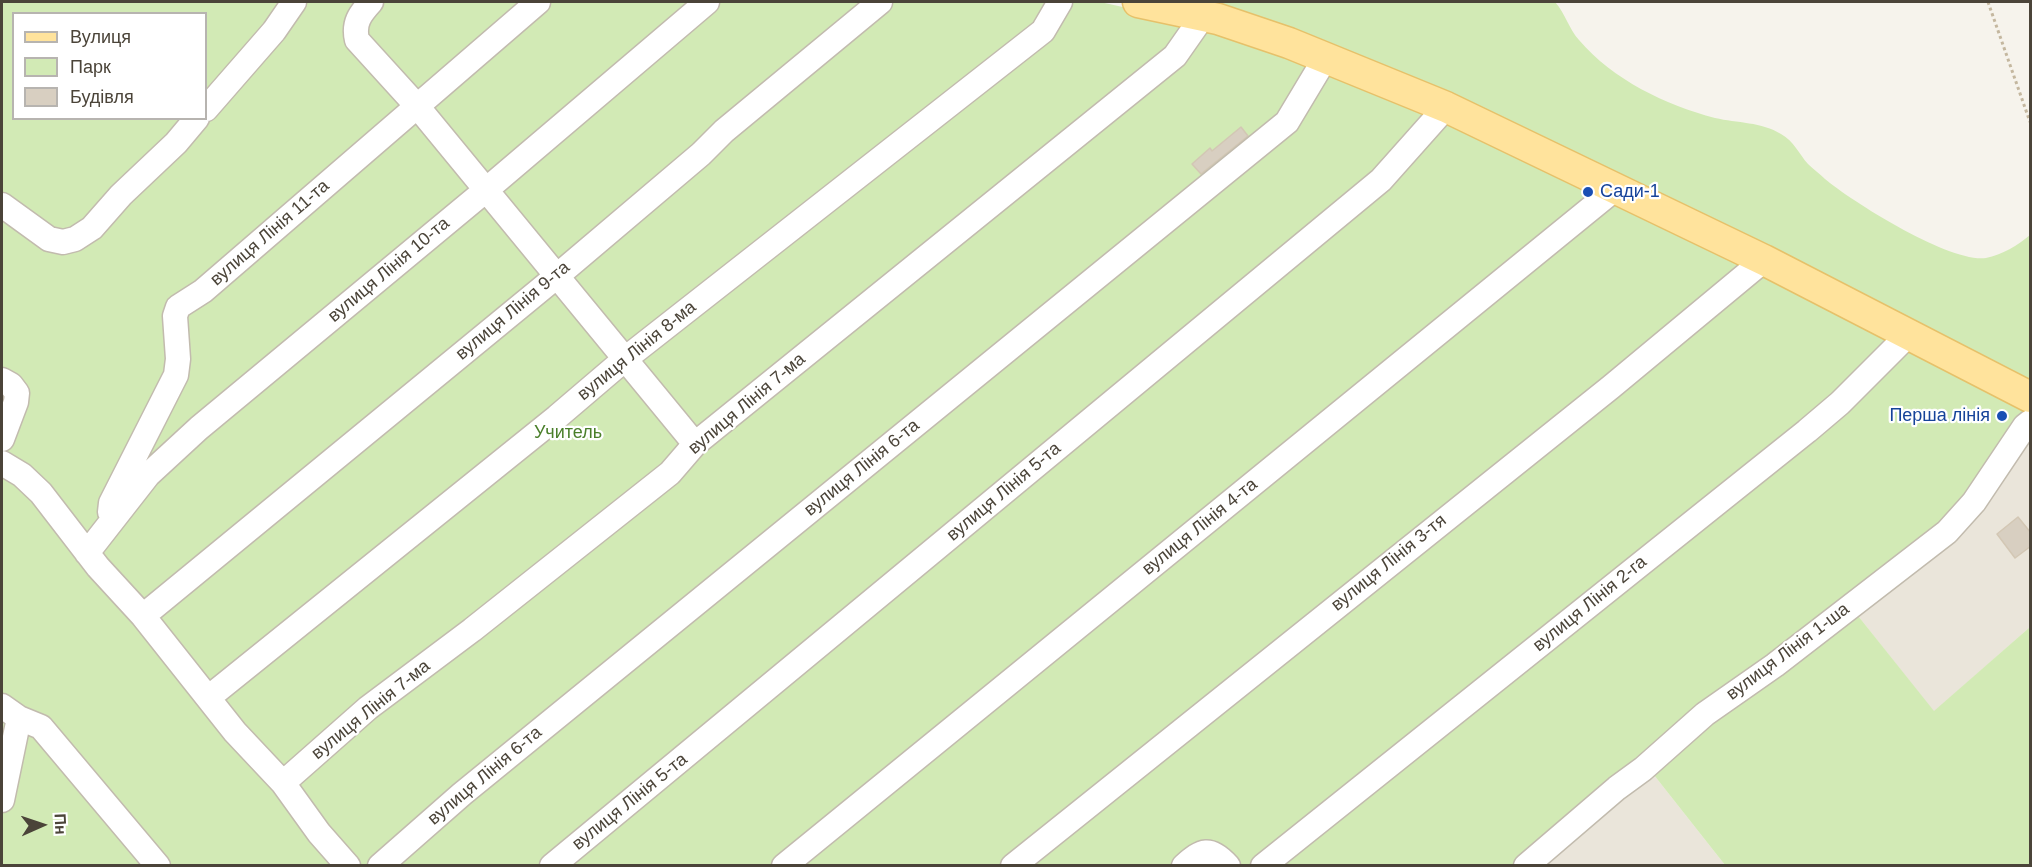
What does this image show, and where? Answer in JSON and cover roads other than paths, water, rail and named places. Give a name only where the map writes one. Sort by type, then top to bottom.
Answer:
[{"type":"main road","points":[[1138,2],[1203,16],[1289,43],[1446,107],[1764,260],[2031,398]]},
{"type":"lane","points":[[207,108],[274,31],[294,2]]},
{"type":"lane","points":[[371,2],[358,16],[354,30],[357,40],[417,106],[695,444]]},
{"type":"lane","name":"вулиця Лінія 11-та","points":[[108,527],[111,503],[176,375],[178,359],[175,316],[178,307],[203,291],[538,2]]},
{"type":"lane","name":"вулиця Лінія 10-та","points":[[87,553],[148,475],[199,428],[486,190],[707,2]]},
{"type":"lane","name":"вулиця Лінія 9-та","points":[[143,616],[556,276],[701,154],[724,131],[880,2]]},
{"type":"lane","name":"вулиця Лінія 8-ма","points":[[208,698],[548,424],[625,359],[1043,31],[1060,2]]},
{"type":"lane","name":"вулиця Лінія 7-ма","points":[[283,783],[369,708],[472,630],[670,473],[695,444],[1175,56],[1203,16]]},
{"type":"lane","name":"вулиця Лінія 6-та","points":[[380,866],[471,787],[1287,122],[1326,57]]},
{"type":"lane","name":"вулиця Лінія 5-та","points":[[552,866],[1381,180],[1446,107]]},
{"type":"lane","points":[[2,205],[49,239],[63,242],[75,239],[92,228],[122,195],[176,143],[195,120]]},
{"type":"lane","name":"вулиця Лінія 4-та","points":[[784,866],[1616,188]]},
{"type":"lane","name":"вулиця Лінія 3-тя","points":[[1013,866],[1611,387],[1764,260]]},
{"type":"lane","name":"вулиця Лінія 2-га","points":[[1263,866],[1807,431],[1840,403],[1909,334]]},
{"type":"lane","points":[[2,380],[17,393],[16,402],[2,439]]},
{"type":"lane","name":"вулиця Лінія 1-ша","points":[[1526,866],[1705,714],[1775,665],[1947,532],[1974,502],[2025,426],[2031,422]]},
{"type":"lane","points":[[2,463],[22,475],[41,493],[87,553],[143,616],[235,732],[283,783],[319,833],[348,866]]},
{"type":"lane","points":[[2,800],[10,712],[41,727],[158,866]]},
{"type":"lane","points":[[1184,866],[1198,854],[1208,852],[1218,854],[1228,866]]},
{"type":"place","name":"Сади-1","points":[[1588,192]]},
{"type":"place","name":"Перша лінія","points":[[2002,416]]},
{"type":"park label","name":"Учитель","points":[[568,433]]}]
